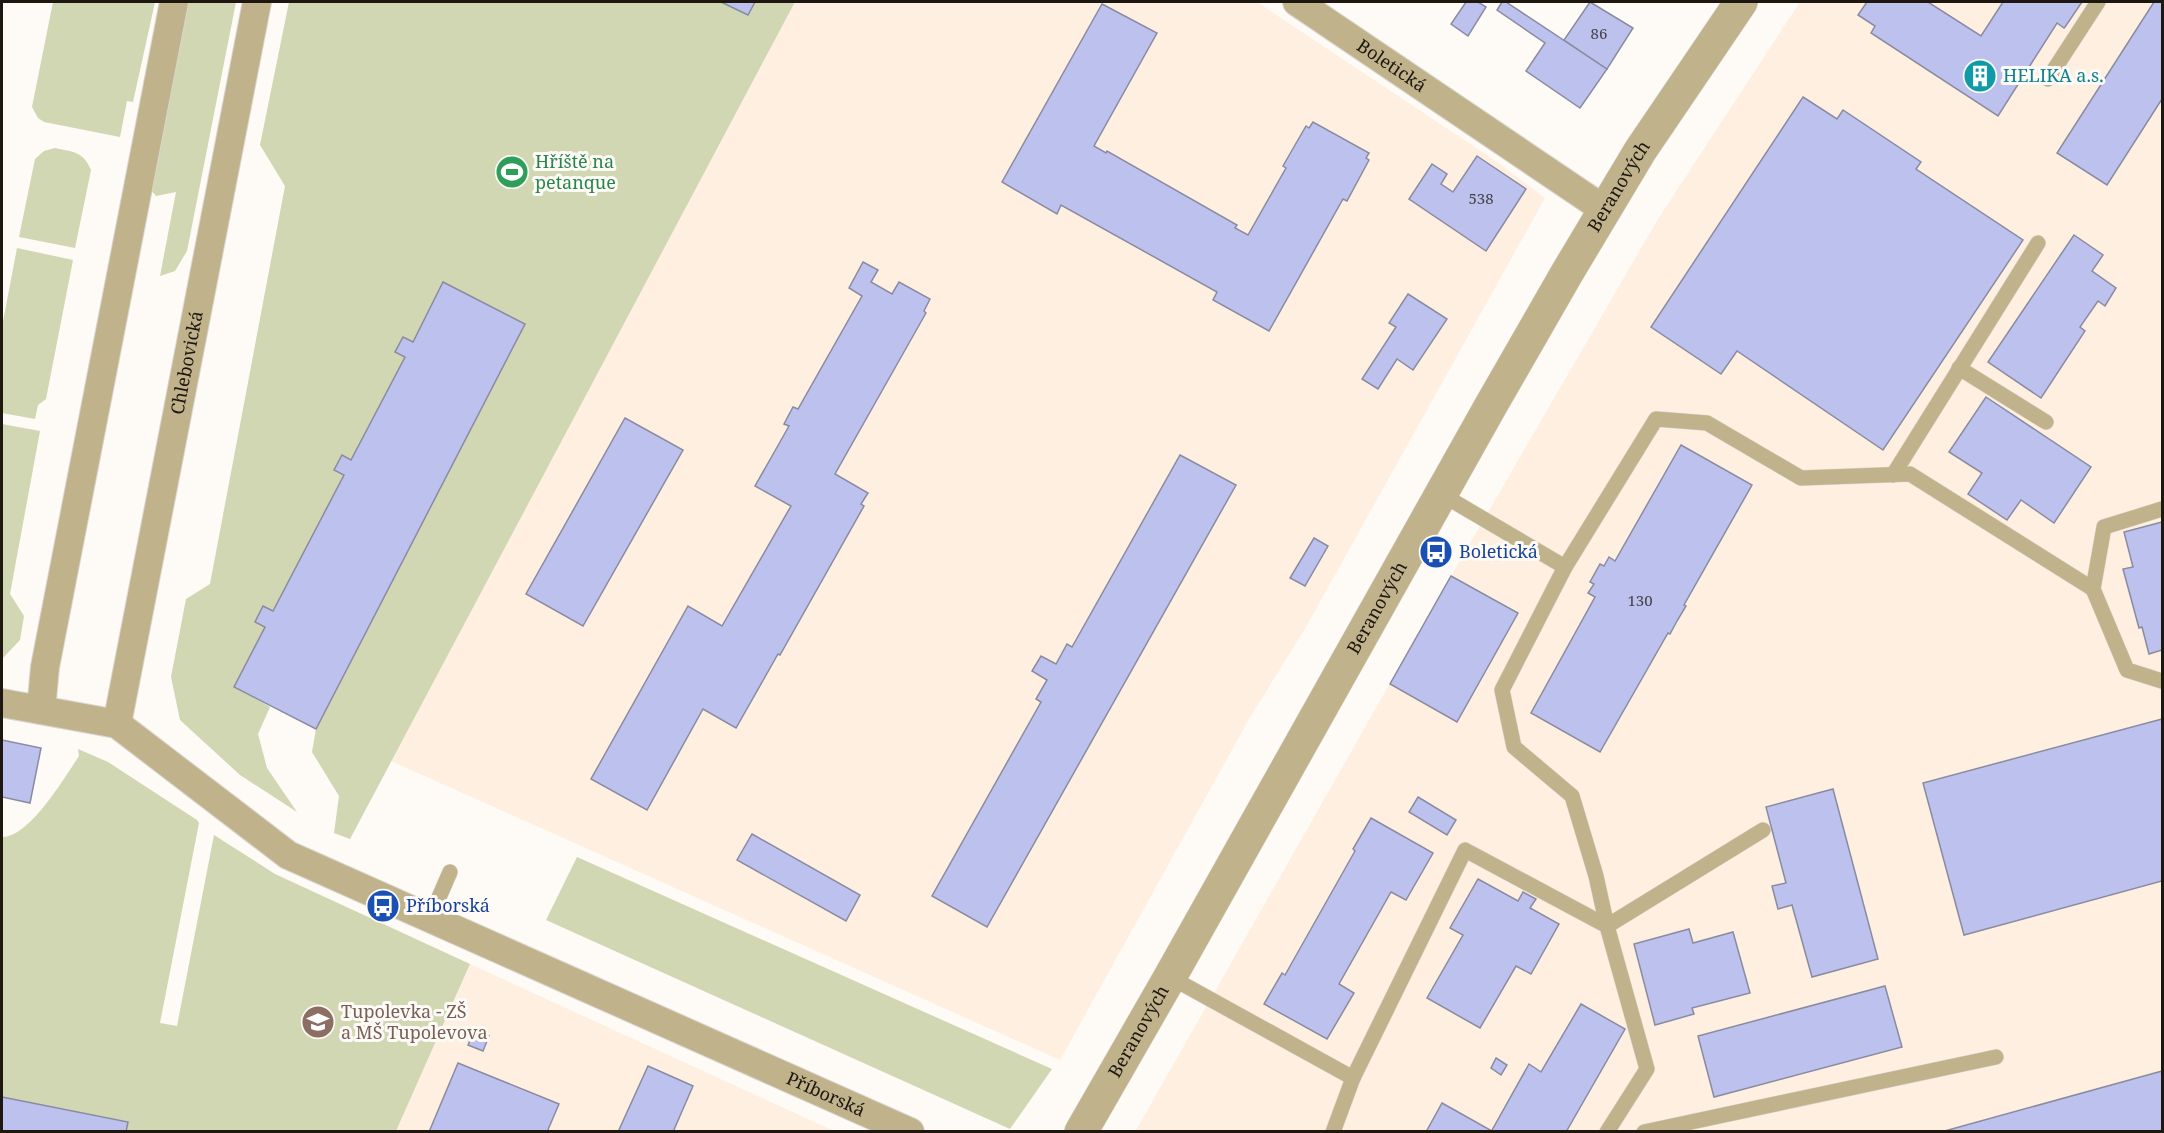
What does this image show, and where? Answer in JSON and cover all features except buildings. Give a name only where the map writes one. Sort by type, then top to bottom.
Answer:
[{"type":"street","points":[[41,711],[49,644],[174,2]]},
{"type":"street","name":"Chlebovická","points":[[117,724],[257,2]]},
{"type":"street","name":"Boletická","points":[[1297,2],[1605,210]]},
{"type":"street","name":"Beranových","points":[[1081,1131],[1170,978],[1496,396],[1640,151],[1742,2]]},
{"type":"street","name":"Příborská","points":[[2,703],[117,724],[288,855],[910,1131]]},
{"type":"lane","points":[[2048,78],[2098,2]]},
{"type":"lane","points":[[1893,475],[2038,243]]},
{"type":"lane","points":[[1959,368],[2046,422]]},
{"type":"lane","points":[[1607,1131],[1647,1069],[1607,926],[1596,876],[1572,796],[1514,747],[1502,690],[1566,567],[1656,419],[1707,423],[1801,478],[1910,474],[2094,589]]},
{"type":"lane","points":[[1441,494],[1566,567]]},
{"type":"lane","points":[[2163,508],[2104,527],[2094,589],[2127,670],[2163,681]]},
{"type":"lane","points":[[1607,926],[1763,830]]},
{"type":"lane","points":[[1333,1131],[1353,1078],[1465,850],[1607,926]]},
{"type":"lane","points":[[430,918],[450,872]]},
{"type":"lane","points":[[1170,978],[1353,1078]]},
{"type":"lane","points":[[1644,1131],[1996,1057]]},
{"type":"shaded area","points":[[795,2],[1257,2],[1490,157],[1545,198],[1306,627],[1249,719],[1060,1060],[391,761]]},
{"type":"shaded area","points":[[1800,2],[2162,2],[2162,1131],[1135,1132],[1451,576],[1658,219]]},
{"type":"shaded area","points":[[470,964],[834,1131],[2,1131],[2,986],[167,1028],[448,1016]]},
{"type":"green space","points":[[53,2],[155,2],[133,102],[127,101],[120,137],[44,122],[38,118],[32,107]]},
{"type":"green space","points":[[188,2],[236,2],[187,251],[175,271],[160,276],[176,192],[156,196],[151,190]]},
{"type":"green space","points":[[289,2],[721,2],[748,15],[755,2],[795,2],[350,839],[334,833],[339,796],[312,752],[316,729],[525,324],[443,282],[413,342],[403,337],[395,352],[405,357],[351,460],[342,456],[334,470],[344,475],[235,686],[270,707],[258,734],[267,768],[297,812],[240,775],[180,720],[171,677],[186,599],[210,584],[285,186],[260,145]]},
{"type":"green space","points":[[55,148],[81,156],[91,170],[75,248],[19,237],[35,159],[44,151]]},
{"type":"green space","points":[[17,248],[73,260],[46,399],[38,405],[35,419],[2,413],[2,327]]},
{"type":"green space","points":[[2,424],[40,431],[10,594],[24,616],[20,640],[2,659]]},
{"type":"green space","points":[[78,749],[108,762],[199,823],[160,1023],[177,1026],[214,835],[275,874],[470,964],[396,1131],[126,1131],[128,1122],[2,1097],[2,837],[12,835],[35,817],[56,791],[79,756]]},
{"type":"green space","points":[[577,857],[1052,1069],[1010,1129],[546,920]]},
{"type":"place","name":"HELIKA a.s.","points":[[1980,76]]},
{"type":"place","name":"Hříště na petanque","points":[[512,172]]},
{"type":"place","name":"Boletická","points":[[1436,552]]},
{"type":"place","name":"Příborská","points":[[383,906]]},
{"type":"place","name":"Tupolevka - ZŠ a MŠ Tupolevova","points":[[318,1022]]}]
